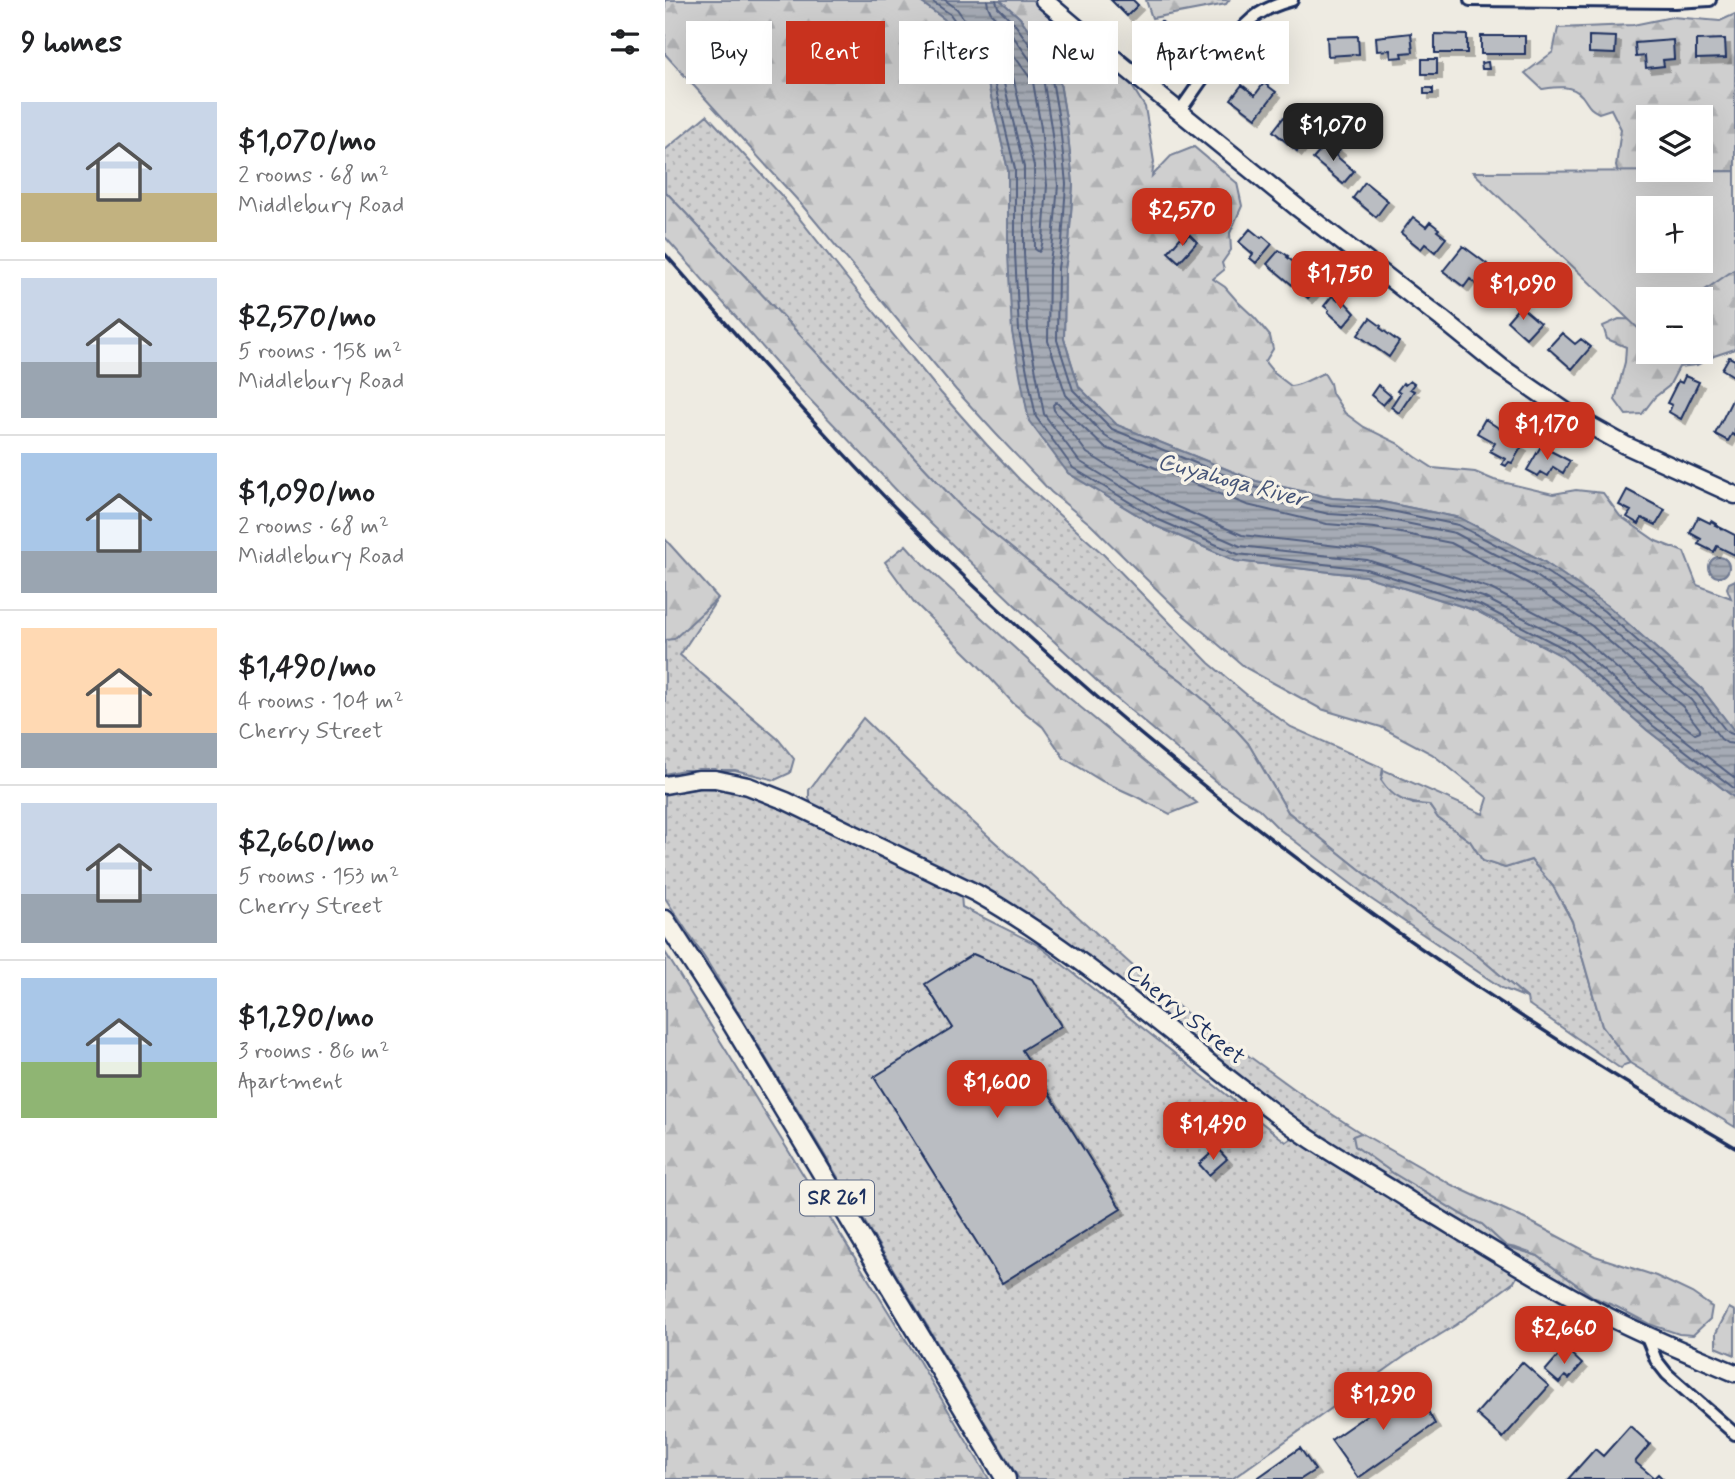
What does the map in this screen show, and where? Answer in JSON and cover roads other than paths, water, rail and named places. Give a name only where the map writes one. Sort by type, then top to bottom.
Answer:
[{"type":"main road","name":"SR 261","points":[[665,920],[733,1025],[1006,1479]]},
{"type":"street","points":[[1044,0],[1179,112],[1501,367],[1571,415],[1625,445],[1735,495]]},
{"type":"street","points":[[1179,112],[1228,45],[1254,18],[1267,9],[1292,0]]},
{"type":"street","points":[[1471,0],[1710,0]]},
{"type":"street","name":"Cherry Street","points":[[665,785],[715,779],[748,786],[798,807],[976,893],[1067,951],[1221,1073],[1301,1132],[1437,1217],[1576,1298],[1646,1335],[1735,1373]]},
{"type":"street","points":[[1646,1335],[1656,1360],[1667,1374],[1735,1434]]},
{"type":"water","name":"Cuyahoga River","points":[[918,0],[1000,0],[1028,29],[1028,84],[1060,84],[1073,184],[1065,269],[1064,339],[1079,387],[1117,425],[1256,481],[1332,498],[1378,501],[1460,518],[1543,561],[1608,606],[1702,689],[1735,732],[1735,798],[1647,730],[1562,656],[1477,611],[1365,576],[1236,561],[1156,526],[1068,473],[1029,421],[1012,332],[1008,170],[988,84],[1014,84],[1014,21],[944,19]]},
{"type":"water","points":[[1719,557],[1726,560],[1729,567],[1726,574],[1719,577],[1712,574],[1709,567],[1712,560]]},
{"type":"railway","points":[[665,254],[815,422],[932,545],[1060,664],[1150,742],[1242,816],[1433,957],[1632,1086],[1735,1147]]}]
